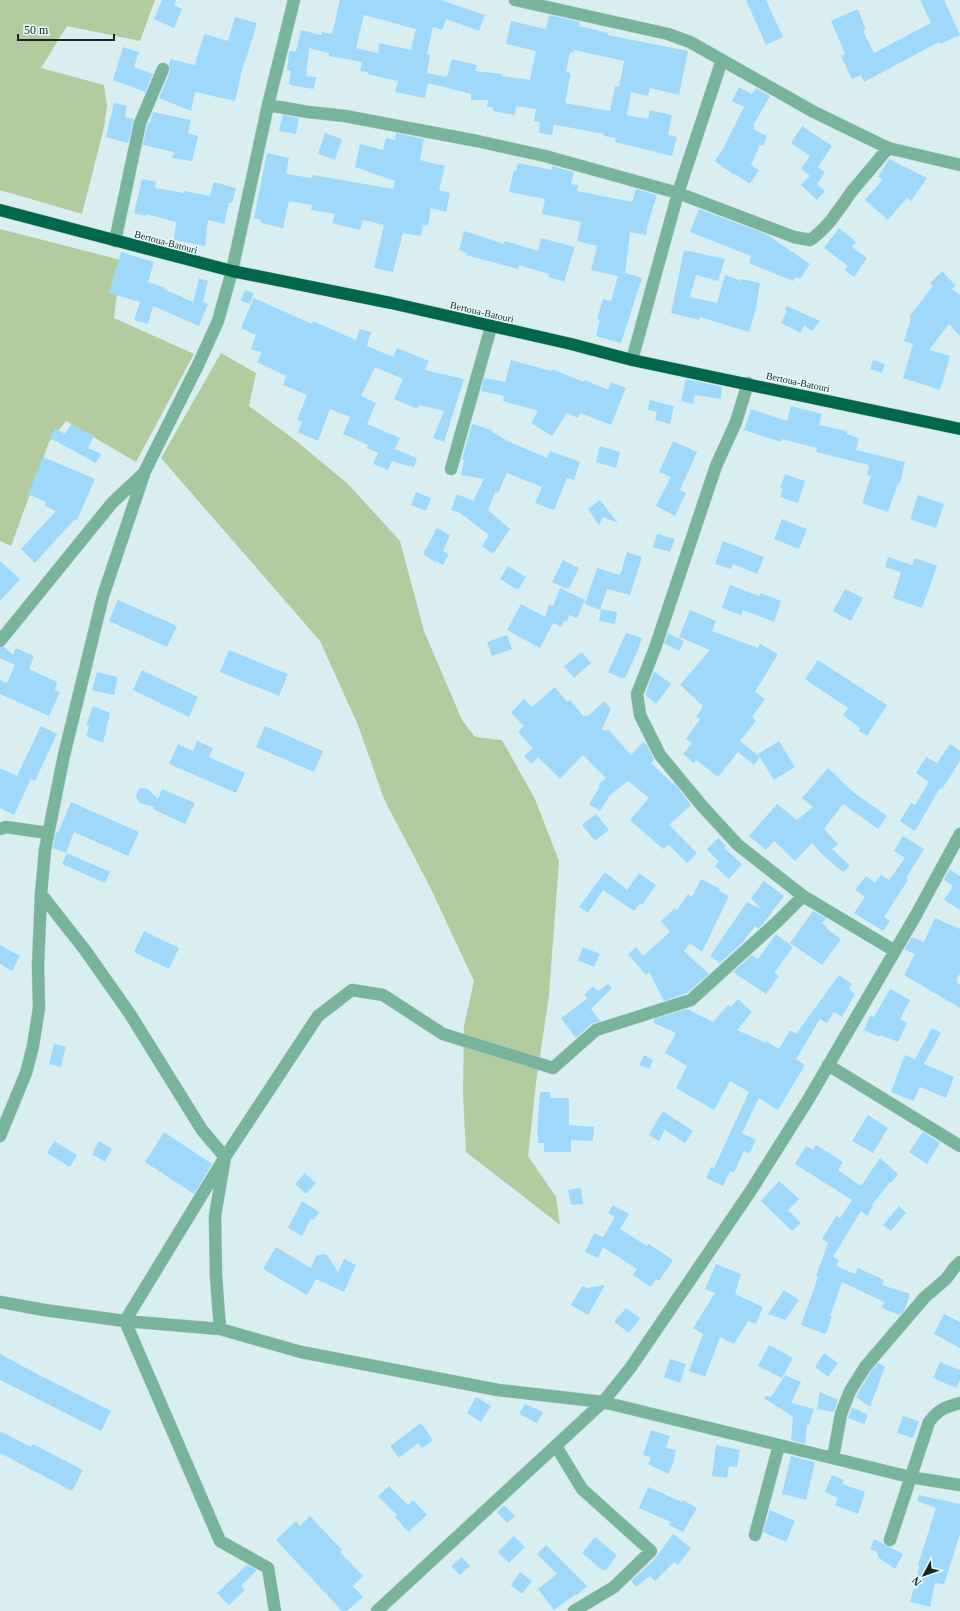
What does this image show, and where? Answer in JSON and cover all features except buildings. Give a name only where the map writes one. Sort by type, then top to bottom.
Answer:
[{"type":"highway","name":"Bertoua-Batouri","points":[[0,210],[232,271],[391,304],[571,344],[632,360],[748,383],[960,429]]},
{"type":"street","points":[[0,1136],[26,1073],[33,1046],[39,1008],[38,966],[40,894],[45,850],[68,740],[104,596],[144,473],[198,365],[218,321],[232,271],[268,105],[294,0]]},
{"type":"street","points":[[515,0],[668,34],[690,42],[814,112],[888,148],[960,165]]},
{"type":"street","points":[[632,360],[678,193],[722,60]]},
{"type":"street","points":[[115,241],[140,123],[163,69]]},
{"type":"street","points":[[268,105],[308,112],[345,116],[477,141],[545,156],[678,193],[794,237],[810,240],[819,234],[888,148]]},
{"type":"street","points":[[451,469],[491,327]]},
{"type":"street","points":[[748,383],[736,422],[716,466],[655,648],[637,694],[640,715],[660,754],[703,808],[738,845],[803,896],[895,951]]},
{"type":"street","points":[[0,641],[107,509],[144,473]]},
{"type":"street","points":[[0,829],[6,827],[48,833]]},
{"type":"street","points":[[377,1611],[603,1402],[631,1367],[752,1190],[895,951],[960,834]]},
{"type":"street","points":[[40,894],[85,950],[130,1014],[202,1130],[225,1157]]},
{"type":"street","points":[[125,1321],[225,1157],[318,1016],[352,990],[383,995],[443,1034],[553,1068],[596,1030],[691,1000],[778,921],[803,896]]},
{"type":"street","points":[[828,1065],[960,1146]]},
{"type":"street","points":[[220,1329],[214,1216],[225,1157]]},
{"type":"street","points":[[833,1458],[841,1414],[850,1391],[865,1367],[925,1297],[946,1279],[960,1262]]},
{"type":"street","points":[[0,1302],[44,1310],[125,1321],[220,1329],[301,1352],[498,1390],[603,1402],[910,1477],[960,1485]]},
{"type":"street","points":[[125,1321],[220,1541],[268,1568],[275,1611]]},
{"type":"street","points":[[890,1540],[929,1422],[935,1414],[944,1407],[960,1403]]},
{"type":"street","points":[[755,1535],[779,1445]]},
{"type":"street","points":[[556,1446],[582,1488],[652,1551],[614,1587],[574,1611]]},
{"type":"green space","points":[[0,0],[155,0],[140,41],[67,26],[41,68],[104,85],[107,106],[104,127],[82,214],[0,190]]},
{"type":"green space","points":[[0,229],[121,260],[114,318],[194,354],[136,462],[66,421],[49,442],[11,546],[0,541]]},
{"type":"green space","points":[[221,353],[256,373],[249,406],[295,440],[348,484],[400,541],[424,631],[462,720],[475,737],[502,740],[535,799],[559,861],[549,995],[536,1083],[528,1156],[556,1197],[560,1225],[466,1152],[463,1094],[464,1026],[474,981],[429,885],[384,799],[358,725],[320,641],[161,458]]}]
